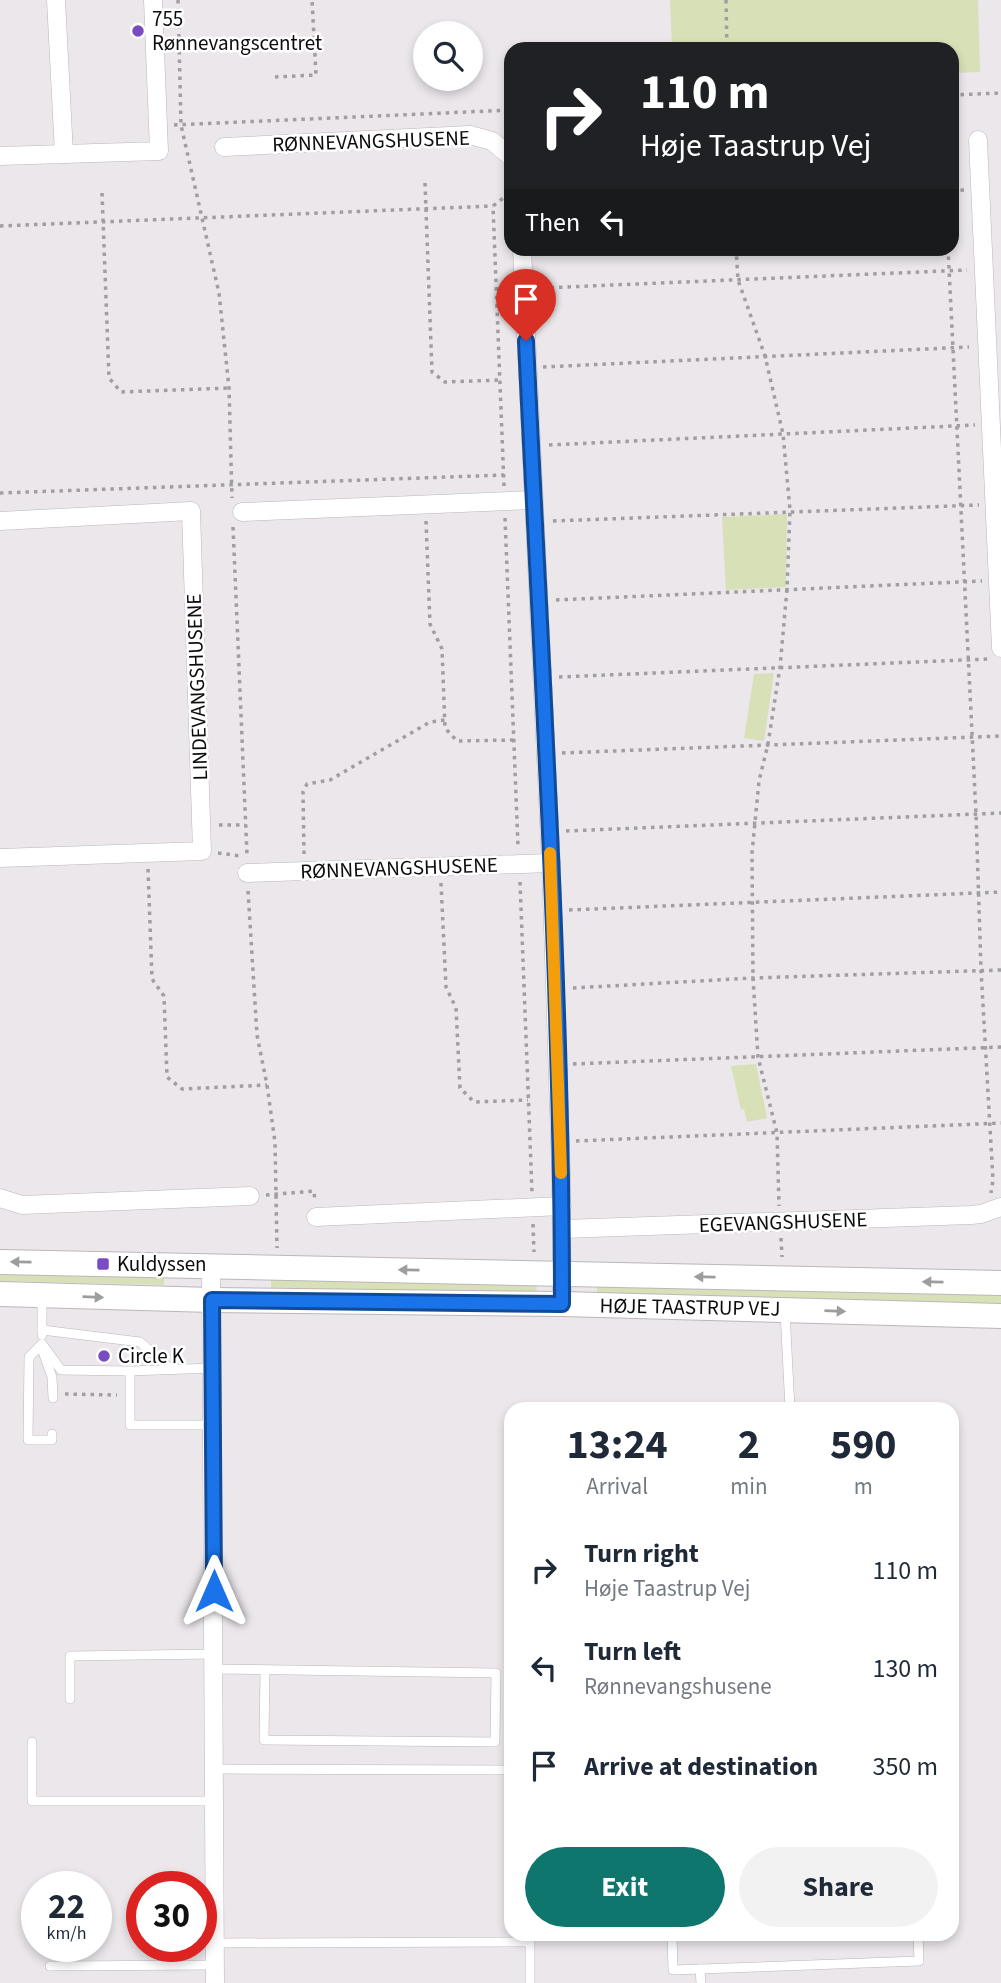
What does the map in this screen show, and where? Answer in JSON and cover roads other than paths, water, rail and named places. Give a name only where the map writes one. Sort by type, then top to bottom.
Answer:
[{"type":"street","points":[[56,0],[64,154]]},
{"type":"street","points":[[0,156],[159,150],[153,0]]},
{"type":"street","name":"RØNNEVANGSHUSENE","points":[[224,147],[470,135],[492,141],[504,151]]},
{"type":"street","points":[[978,141],[998,581],[995,654]]},
{"type":"street","points":[[522,256],[551,863],[563,1229],[562,1304]]},
{"type":"street","points":[[235,512],[533,500]]},
{"type":"street","name":"LINDEVANGSHUSENE","points":[[0,521],[191,511],[202,825],[202,851],[0,858]]},
{"type":"street","name":"RØNNEVANGSHUSENE","points":[[247,865],[305,872],[551,863]]},
{"type":"street","points":[[0,1198],[22,1205],[250,1196]]},
{"type":"street","name":"EGEVANGSHUSENE","points":[[563,1229],[971,1215],[981,1214],[994,1203]]},
{"type":"street","points":[[316,1217],[562,1206]]},
{"type":"street","name":"HØJE TAASTRUP VEJ","points":[[0,1262],[1001,1283]]},
{"type":"street","points":[[211,1266],[215,1871]]},
{"type":"street","name":"HØJE TAASTRUP VEJ","points":[[0,1294],[212,1300],[562,1304],[1001,1316]]},
{"type":"lane","points":[[42,1295],[42,1345],[52,1377],[53,1398]]},
{"type":"lane","points":[[785,1309],[790,1402]]},
{"type":"lane","points":[[42,1330],[140,1342],[172,1370]]},
{"type":"lane","points":[[42,1345],[61,1370],[213,1368]]},
{"type":"lane","points":[[42,1345],[29,1357],[28,1440],[52,1440],[52,1434]]},
{"type":"lane","points":[[130,1371],[130,1425],[213,1425]]},
{"type":"lane","points":[[70,1699],[71,1656],[214,1662],[265,1670],[496,1673],[495,1742],[264,1740],[265,1670]]},
{"type":"lane","points":[[32,1742],[32,1801],[215,1801]]},
{"type":"lane","points":[[215,1769],[504,1770]]},
{"type":"lane","points":[[672,1941],[673,1970],[919,1961],[918,1941]]},
{"type":"lane","points":[[217,1943],[530,1942],[530,1983]]},
{"type":"lane","points":[[50,1966],[215,1974]]},
{"type":"lane","points":[[700,1969],[701,1983]]},
{"type":"place","name":"755 Rønnevangscentret","points":[[138,31]]},
{"type":"place","name":"Kuldyssen","points":[[103,1264]]},
{"type":"place","name":"Circle K","points":[[104,1356]]}]
